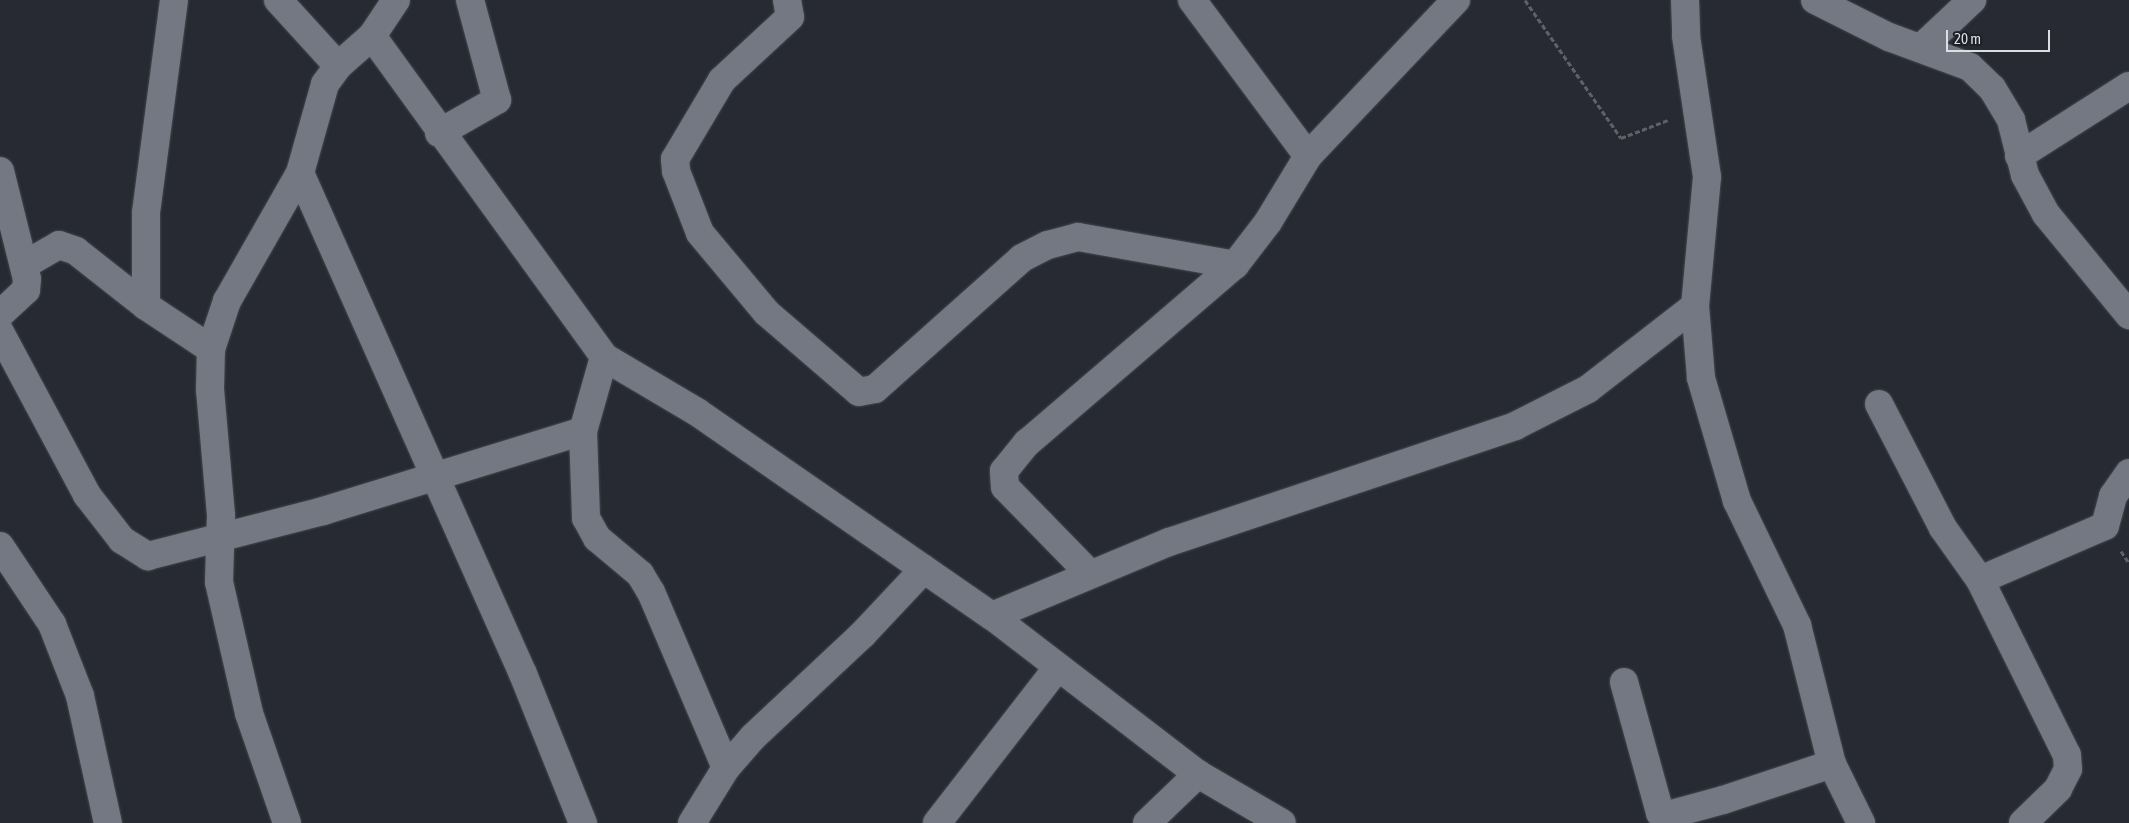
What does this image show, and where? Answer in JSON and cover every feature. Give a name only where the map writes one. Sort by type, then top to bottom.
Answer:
[{"type":"street","points":[[146,306],[146,212],[174,0]]},
{"type":"street","points":[[278,0],[338,66]]},
{"type":"street","points":[[287,823],[249,714],[219,582],[211,349],[227,302],[300,173],[317,102],[338,66],[372,36],[396,0]]},
{"type":"street","points":[[439,134],[498,100],[470,0]]},
{"type":"street","points":[[787,0],[790,18],[722,80],[675,159],[676,171],[689,211],[718,255],[767,314],[859,392],[875,389],[1022,258],[1048,245],[1078,237],[1235,265]]},
{"type":"street","points":[[1192,0],[1308,156]]},
{"type":"street","points":[[1089,573],[1005,487],[1004,471],[1027,443],[1235,265],[1268,222],[1308,156],[1456,0]]},
{"type":"street","points":[[1685,0],[1686,36],[1698,106],[1707,177],[1695,306],[1701,378],[1737,501],[1797,625],[1832,764],[1861,823]]},
{"type":"street","points":[[1815,0],[1889,37],[1922,47],[1970,67],[1992,88],[2011,120],[2019,156],[2046,214],[2129,315]]},
{"type":"street","points":[[1922,47],[1972,0]]},
{"type":"street","points":[[372,36],[439,134],[604,357],[697,412],[992,616],[1198,774],[1282,823]]},
{"type":"street","points":[[2019,156],[2129,86]]},
{"type":"street","points":[[0,171],[26,264],[26,290],[0,314]]},
{"type":"street","points":[[300,173],[364,312],[433,478],[523,674],[583,823]]},
{"type":"street","points":[[26,264],[59,245],[76,251],[146,306],[211,349]]},
{"type":"street","points":[[992,616],[1089,573],[1515,426],[1588,389],[1695,306]]},
{"type":"street","points":[[0,332],[87,495],[122,540],[148,556],[219,540],[433,478],[583,431]]},
{"type":"street","points":[[604,357],[583,431],[586,518],[597,538],[640,574],[651,592],[726,768]]},
{"type":"street","points":[[1879,404],[1943,528],[1980,580],[2067,755],[2068,769],[2058,790],[2023,823]]},
{"type":"street","points":[[1980,580],[2105,526],[2113,496],[2129,473]]},
{"type":"street","points":[[0,546],[52,624],[80,696],[108,823]]},
{"type":"street","points":[[692,823],[726,768],[924,569]]},
{"type":"street","points":[[937,823],[1058,667]]},
{"type":"street","points":[[1624,682],[1660,813],[1668,815],[1723,800],[1832,764]]},
{"type":"street","points":[[1147,823],[1198,774]]},
{"type":"path","points":[[1525,0],[1621,138],[1698,106]]}]
